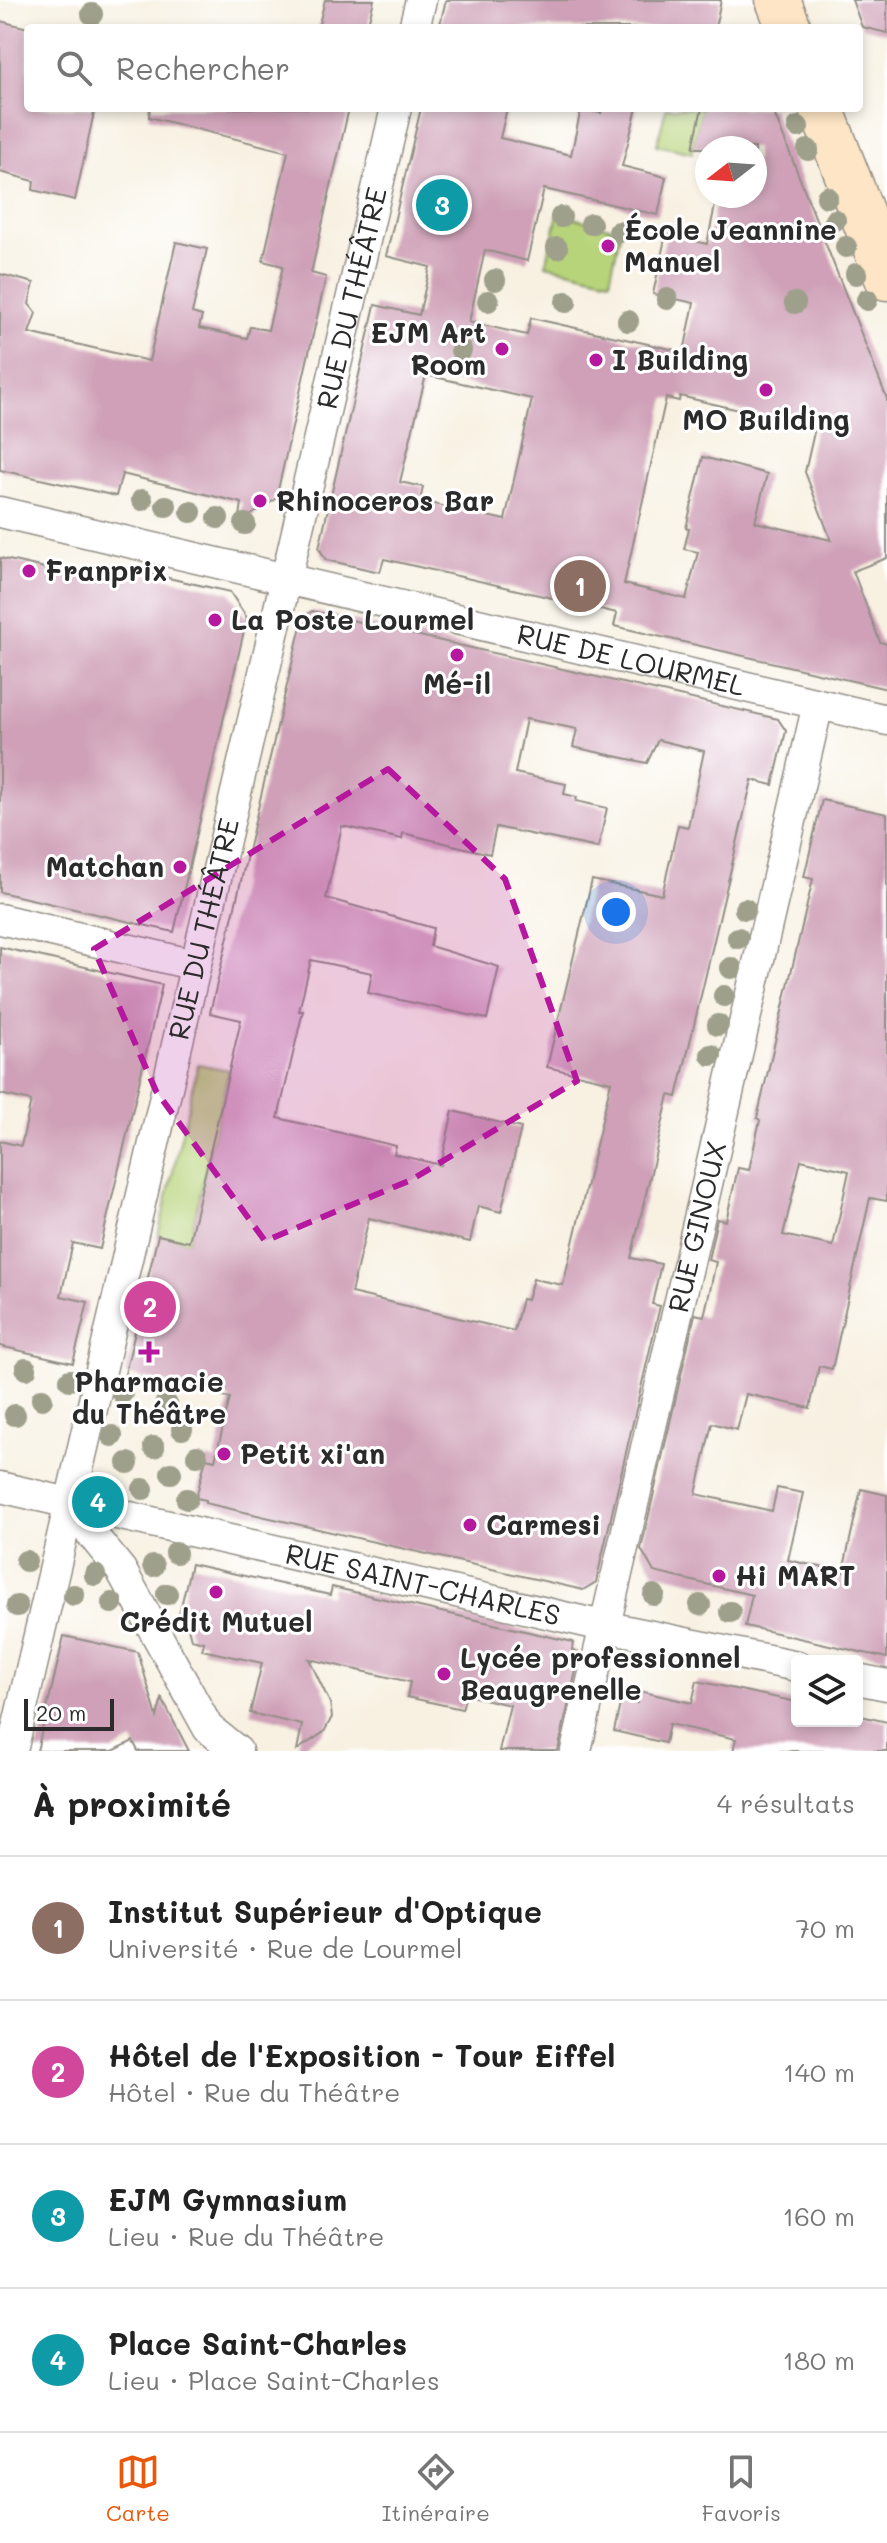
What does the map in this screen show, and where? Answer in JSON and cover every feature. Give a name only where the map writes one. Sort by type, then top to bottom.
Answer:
[{"type":"main road","points":[[778,0],[787,24]]},
{"type":"main road","points":[[823,112],[887,278]]},
{"type":"street","points":[[415,24],[421,0]]},
{"type":"street","name":"RUE DU THÉÂTRE","points":[[12,1751],[67,1504],[288,579],[395,112]]},
{"type":"street","name":"RUE DE LOURMEL","points":[[0,512],[887,720]]},
{"type":"street","name":"RUE GINOUX","points":[[576,1751],[818,704]]},
{"type":"street","points":[[0,919],[195,965]]},
{"type":"street","name":"RUE SAINT-CHARLES","points":[[0,1487],[603,1626],[791,1665]]},
{"type":"street","points":[[67,1504],[121,1570],[208,1728],[237,1751]]},
{"type":"street","points":[[863,1680],[887,1685]]},
{"type":"highlighted area","points":[[388,769],[505,879],[577,1081],[411,1180],[265,1241],[156,1091],[94,949]]},
{"type":"green space","points":[[665,112],[701,112],[692,153],[657,145]]},
{"type":"green space","points":[[558,214],[621,230],[610,280],[546,265]]},
{"type":"green space","points":[[198,1064],[229,1070],[189,1242],[158,1236]]},
{"type":"building","points":[[325,0],[374,0],[368,24],[319,24]]},
{"type":"building","points":[[446,0],[721,0],[716,24],[440,24]]},
{"type":"building","points":[[852,0],[887,0],[887,33],[861,24]]},
{"type":"building","points":[[0,21],[24,27],[24,112],[94,112],[75,200],[33,190],[34,181],[0,172]]},
{"type":"building","points":[[150,112],[348,112],[311,273],[326,277],[276,499],[239,523],[242,503],[122,474],[116,496],[0,470],[0,274],[34,283],[29,304],[36,313],[29,333],[149,361],[176,242],[207,249],[192,313],[202,316],[199,328],[247,338],[250,327],[268,330],[283,266],[263,261],[288,152],[149,117]]},
{"type":"building","points":[[420,112],[506,112],[500,138],[571,155],[580,112],[636,112],[622,166],[666,177],[658,215],[544,189],[527,261],[485,250],[469,322],[527,335],[531,318],[684,352],[694,303],[653,294],[666,234],[707,244],[714,208],[767,208],[767,136],[696,136],[701,112],[774,112],[887,399],[887,558],[853,571],[880,642],[887,644],[887,689],[614,626],[617,613],[384,559],[380,572],[326,560],[319,548],[375,305],[419,315],[430,267],[386,256]],"holes":[[[426,375],[532,399],[505,520],[420,501],[423,487],[400,482]],[[680,396],[781,420],[782,414],[785,421],[815,428],[805,472],[831,540],[755,522],[767,474],[703,457],[686,528],[689,529],[684,549],[698,552],[686,599],[624,584],[666,398],[679,401]]]},
{"type":"building","points":[[0,558],[98,580],[102,563],[230,592],[247,618],[174,932],[0,892]]},
{"type":"building","points":[[312,611],[778,719],[786,731],[773,785],[752,780],[677,1097],[669,1095],[631,1258],[661,1264],[652,1304],[660,1306],[596,1582],[583,1590],[205,1503],[206,1500],[196,1498],[206,1458],[215,1460],[230,1398],[125,1374],[158,1235],[189,1242],[241,1020],[210,1013],[303,617]],"holes":[[[526,719],[577,729],[573,747],[647,763],[658,740],[704,751],[688,827],[678,825],[662,895],[592,880],[547,1067],[611,1082],[563,1285],[533,1279],[527,1300],[522,1299],[514,1331],[351,1293],[369,1218],[470,1242],[478,1206],[501,1212],[521,1128],[453,1111],[441,1165],[394,1154],[396,1146],[278,1118],[303,1011],[299,1011],[311,960],[372,973],[368,993],[487,1019],[499,967],[430,946],[433,928],[326,898],[342,826],[402,839],[403,833],[490,854],[496,827],[598,848],[607,808],[576,801],[577,797],[564,794],[566,784],[515,773]]]},
{"type":"building","points":[[822,800],[887,814],[887,1201],[870,1198],[832,1369],[819,1366],[810,1408],[746,1394],[737,1430],[712,1423],[696,1494],[772,1511],[777,1488],[803,1493],[788,1560],[843,1572],[861,1489],[887,1495],[887,1658],[745,1626],[752,1595],[654,1572],[641,1549],[695,1314],[704,1316],[711,1286],[716,1262],[708,1260],[717,1219],[726,1221],[738,1168],[749,1170],[760,1120],[757,1118],[813,879],[804,877]],"holes":[[[801,1160],[849,1171],[833,1246],[783,1235]]]},
{"type":"building","points":[[0,947],[162,985],[100,1249],[73,1243],[61,1296],[88,1302],[73,1363],[0,1346],[0,1141],[21,1146],[31,1101],[0,1094]]},
{"type":"building","name":"Lycée professionnel Beaugrenelle","points":[[191,1564],[330,1595],[332,1587],[573,1642],[572,1650],[580,1653],[558,1751],[499,1751],[510,1705],[466,1695],[462,1709],[407,1697],[410,1682],[309,1659],[330,1703],[332,1717],[324,1732],[297,1750],[302,1725],[250,1713],[262,1663],[202,1650],[204,1642],[191,1639],[185,1617],[179,1615]]},
{"type":"building","points":[[64,1636],[138,1652],[157,1717],[162,1699],[189,1751],[138,1751],[133,1741],[113,1751],[37,1751]]},
{"type":"building","points":[[697,1681],[791,1701],[791,1727],[863,1727],[863,1716],[887,1722],[887,1751],[733,1751],[736,1739],[669,1724],[665,1743],[614,1731],[621,1700],[637,1703],[639,1691],[692,1703]]},
{"type":"place","name":"EJM Gymnasium","points":[[442,205]]},
{"type":"place","name":"École Jeannine Manuel","points":[[608,246]]},
{"type":"place","name":"EJM Art Room","points":[[502,349]]},
{"type":"place","name":"I Building","points":[[596,360]]},
{"type":"place","name":"MO Building","points":[[766,390]]},
{"type":"place","name":"Rhinoceros Bar","points":[[260,501]]},
{"type":"place","name":"Franprix","points":[[29,571]]},
{"type":"place","name":"Institut Supérieur d'Optique","points":[[580,586]]},
{"type":"place","name":"La Poste Lourmel","points":[[215,620]]},
{"type":"place","name":"Mé-il","points":[[457,655]]},
{"type":"place","name":"Matchan","points":[[180,867]]},
{"type":"place","name":"Hôtel de l'Exposition - Tour Eiffel","points":[[150,1307]]},
{"type":"place","name":"Pharmacie du Théâtre","points":[[149,1352]]},
{"type":"place","name":"Petit xi'an","points":[[224,1454]]},
{"type":"place","name":"Place Saint-Charles","points":[[98,1502]]},
{"type":"place","name":"Carmesi","points":[[470,1525]]},
{"type":"place","name":"Hi MART","points":[[719,1576]]},
{"type":"place","name":"Crédit Mutuel","points":[[216,1592]]},
{"type":"place","name":"Lycée professionnel Beaugrenelle","points":[[444,1674]]}]
